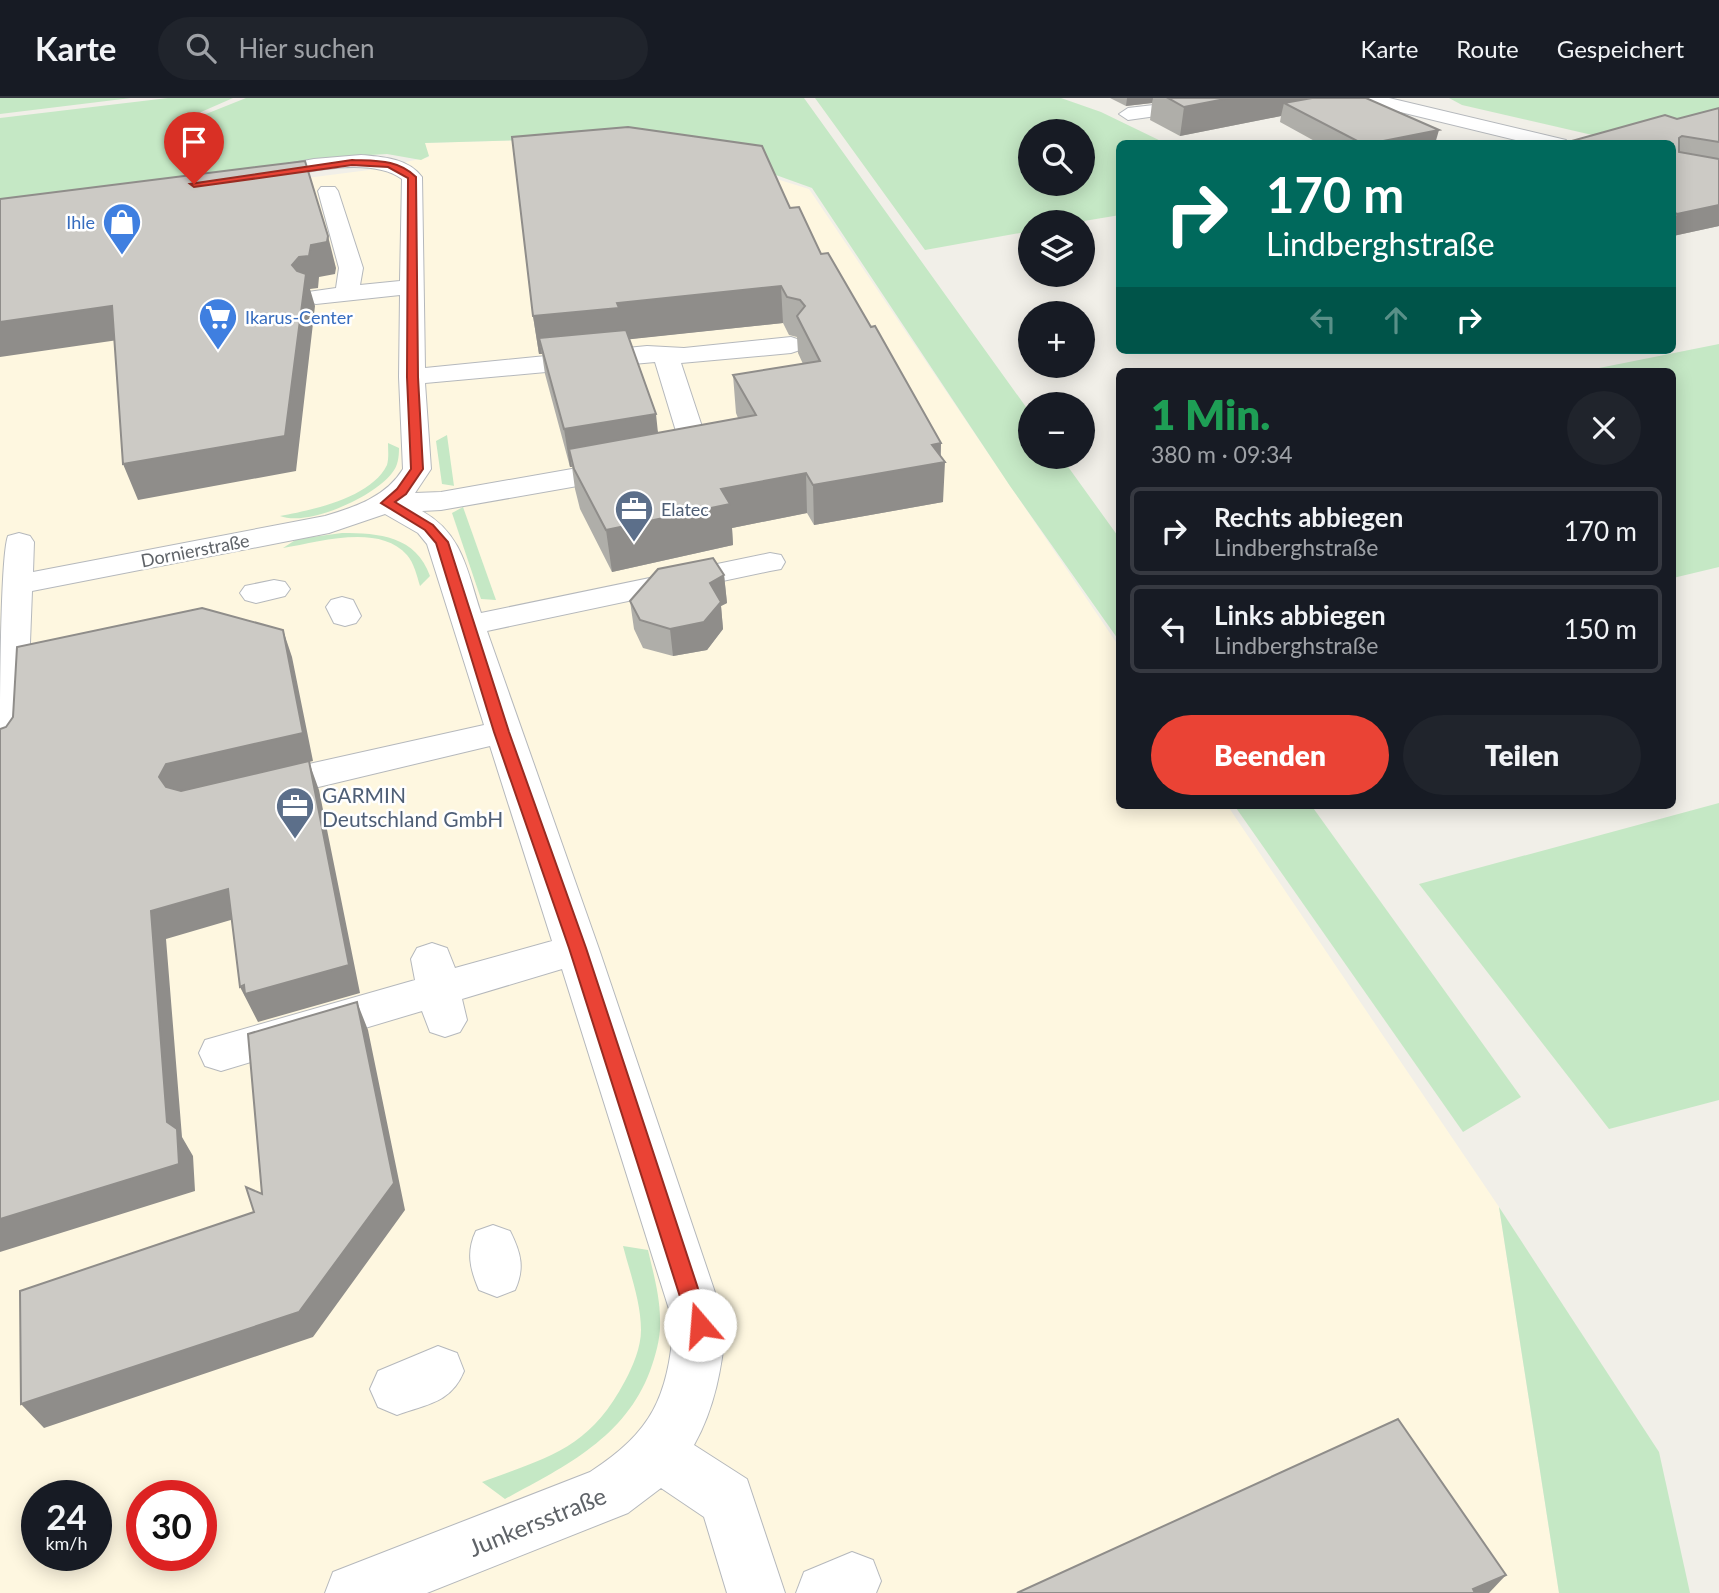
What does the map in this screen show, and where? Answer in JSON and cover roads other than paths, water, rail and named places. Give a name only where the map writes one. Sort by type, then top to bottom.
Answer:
[{"type":"street","points":[[1128,114],[1188,104],[1206,106],[1248,98]]},
{"type":"street","points":[[1366,98],[1542,140]]},
{"type":"street","points":[[232,179],[352,162],[389,165],[418,172],[412,177],[411,287],[417,469],[402,492],[387,503]]},
{"type":"street","points":[[328,191],[351,268],[347,293]]},
{"type":"street","points":[[316,297],[411,287]]},
{"type":"street","points":[[412,377],[647,354],[684,356],[791,345]]},
{"type":"street","points":[[387,503],[442,501],[698,457],[666,355]]},
{"type":"street","name":"Dornierstraße","points":[[8,587],[329,524],[387,503]]},
{"type":"street","name":"Junkersstraße","points":[[354,1593],[608,1493],[634,1478],[674,1430],[698,1364],[700,1325],[578,948],[502,732],[442,542],[429,527],[387,503]]},
{"type":"street","points":[[8,745],[20,641],[8,587],[19,542]]},
{"type":"street","points":[[468,625],[570,594],[770,562]]},
{"type":"street","points":[[233,794],[502,732]]},
{"type":"street","points":[[221,1053],[578,948]]},
{"type":"street","points":[[657,1453],[727,1499],[756,1593]]},
{"type":"place","name":"Ihle","points":[[122,256]]},
{"type":"place","name":"Ikarus-Center","points":[[218,351]]},
{"type":"place","name":"Elatec","points":[[634,543]]},
{"type":"place","name":"GARMIN Deutschland GmbH","points":[[295,840]]}]
